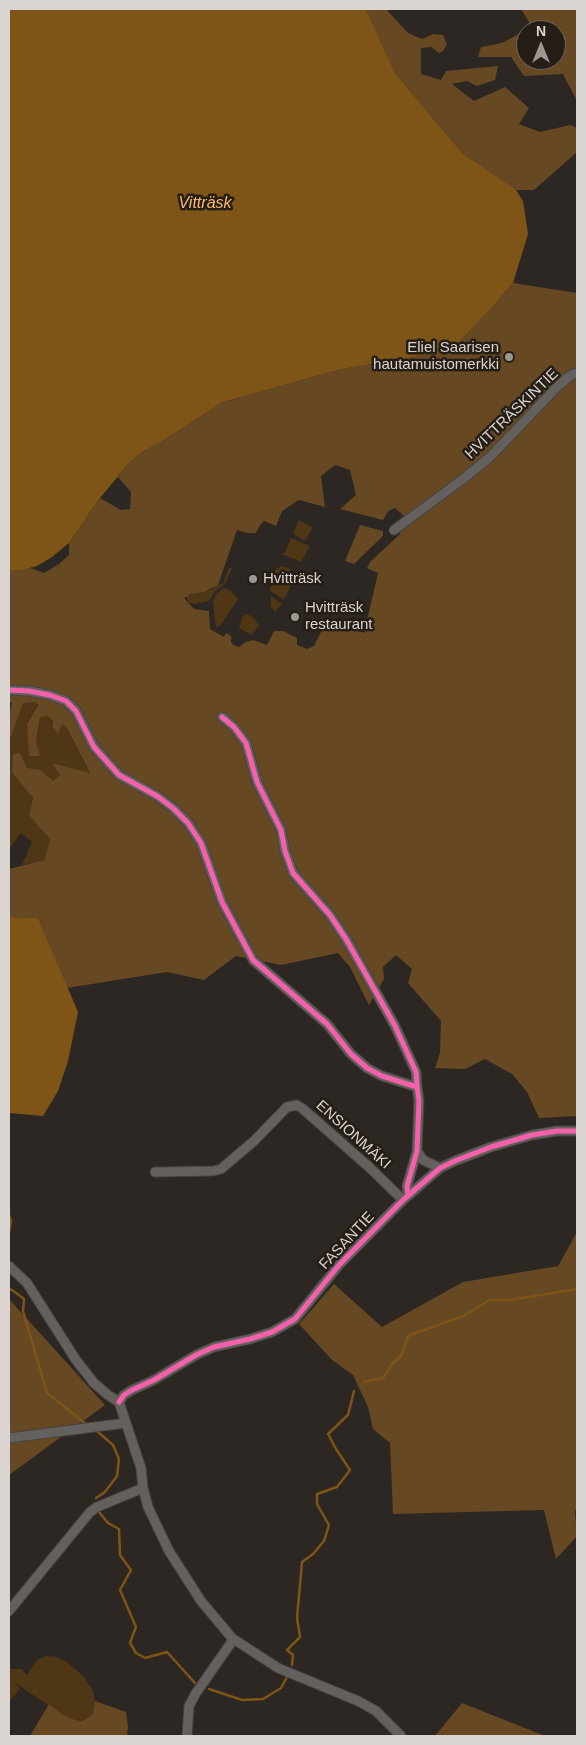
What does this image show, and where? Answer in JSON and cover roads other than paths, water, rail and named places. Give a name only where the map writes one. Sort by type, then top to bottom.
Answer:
[{"type":"street","name":"HVITTRÄSKINTIE","points":[[394,530],[463,480],[490,457],[558,386],[571,375],[577,373]]},
{"type":"street","points":[[9,690],[50,695],[66,701],[76,711],[94,747],[119,775],[157,796],[188,823],[201,843],[222,902],[254,960],[327,1024],[351,1054],[367,1068],[382,1076],[418,1087]]},
{"type":"street","points":[[222,717],[234,727],[246,743],[257,782],[280,830],[293,873],[330,916],[346,939],[396,1026],[416,1072],[419,1100],[417,1151],[405,1198]]},
{"type":"street","name":"ENSIONMÄKI","points":[[154,1172],[213,1171],[221,1169],[254,1141],[287,1107],[297,1105],[405,1198]]},
{"type":"street","name":"FASANTIE","points":[[119,1402],[124,1395],[132,1390],[154,1380],[196,1355],[214,1347],[250,1339],[287,1325],[295,1319],[339,1266],[405,1198],[440,1168],[491,1147],[532,1135],[557,1131],[577,1131]]},
{"type":"street","points":[[417,1151],[423,1160],[440,1168]]},
{"type":"street","points":[[9,1266],[27,1283],[76,1360],[94,1383],[108,1396],[119,1402],[141,1468],[143,1488],[148,1507],[168,1551],[202,1601],[234,1640],[278,1668],[358,1701],[376,1711],[401,1736]]},
{"type":"street","points":[[9,1438],[126,1423]]},
{"type":"street","points":[[9,1611],[90,1512],[97,1507],[143,1488]]},
{"type":"street","points":[[187,1736],[189,1706],[196,1692],[234,1640]]},
{"type":"water","name":"Vitträsk","points":[[9,9],[366,9],[395,73],[463,154],[516,190],[523,201],[528,234],[513,283],[450,351],[342,369],[223,402],[142,452],[131,461],[100,498],[69,543],[52,557],[37,566],[21,570],[9,570]]},
{"type":"water","points":[[9,917],[38,918],[78,1012],[68,1061],[58,1091],[43,1116],[9,1113]]},
{"type":"waterway","points":[[9,1215],[11,1221],[9,1233]]},
{"type":"waterway","points":[[9,1289],[24,1299],[23,1311],[47,1393],[86,1424]]},
{"type":"waterway","points":[[364,1382],[383,1378],[392,1364],[401,1356],[408,1336],[463,1316],[490,1300],[510,1300],[577,1289]]},
{"type":"waterway","points":[[292,1665],[293,1655],[287,1650],[300,1637],[297,1618],[302,1562],[313,1554],[324,1541],[329,1525],[317,1504],[317,1494],[337,1487],[350,1470],[328,1434],[348,1415],[354,1391]]},
{"type":"waterway","points":[[96,1498],[105,1492],[117,1476],[119,1459],[113,1445],[98,1432]]},
{"type":"waterway","points":[[99,1512],[108,1523],[119,1529],[120,1555],[131,1570],[120,1590],[136,1627],[130,1643],[136,1653],[145,1658],[167,1652],[195,1683]]},
{"type":"waterway","points":[[209,1689],[242,1700],[263,1699],[281,1688],[287,1677]]},
{"type":"place","name":"Eliel Saarisen hautamuistomerkki","points":[[509,357]]},
{"type":"place","name":"Hvitträsk","points":[[253,579]]},
{"type":"place","name":"Hvitträsk restaurant","points":[[295,617]]}]
